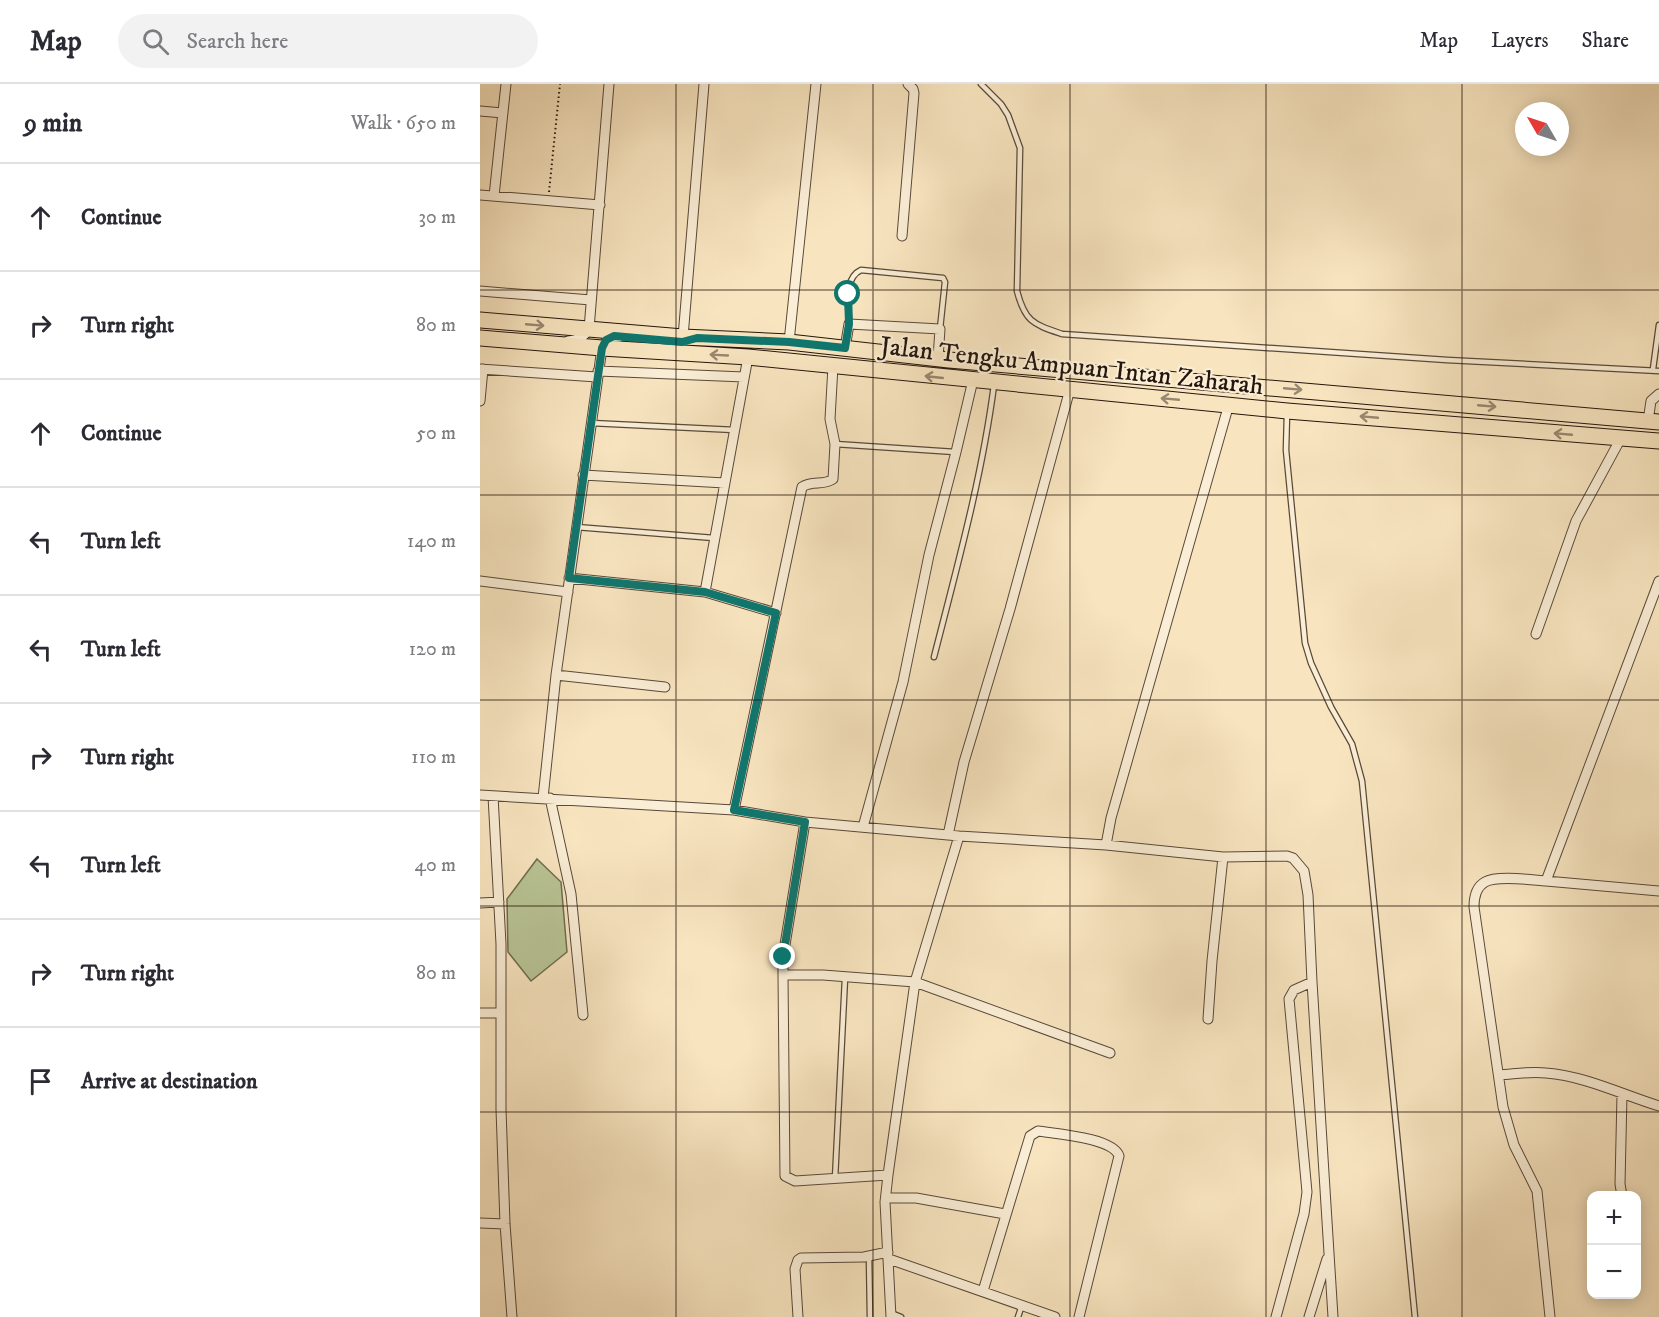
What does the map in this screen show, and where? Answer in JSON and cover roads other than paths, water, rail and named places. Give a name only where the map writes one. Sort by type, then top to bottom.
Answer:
[{"type":"main road","name":"Jalan Tengku Ampuan Intan Zaharah","points":[[480,320],[690,337],[789,342],[938,358],[1653,421]]},
{"type":"main road","name":"Jalan Tengku Ampuan Intan Zaharah","points":[[480,338],[748,357],[1287,411],[1652,441]]},
{"type":"main road","points":[[1228,404],[1234,383]]},
{"type":"main road","points":[[1652,441],[1653,421]]},
{"type":"street","points":[[494,196],[506,84]]},
{"type":"street","points":[[551,344],[578,340],[585,336],[589,329],[609,84]]},
{"type":"street","points":[[583,1015],[571,894],[547,798],[556,675],[602,348],[606,340],[614,336],[682,342],[690,337],[704,84]]},
{"type":"street","points":[[789,342],[816,84]]},
{"type":"street","points":[[902,236],[914,93],[908,84]]},
{"type":"street","points":[[480,111],[503,113]]},
{"type":"street","points":[[480,195],[600,205]]},
{"type":"street","points":[[480,291],[591,300]]},
{"type":"street","points":[[845,348],[849,324],[940,329],[938,358]]},
{"type":"street","points":[[705,592],[748,357]]},
{"type":"street","points":[[734,810],[802,487],[808,483],[828,482],[833,479],[835,444],[830,419],[833,366]]},
{"type":"street","points":[[480,401],[481,369],[744,378]]},
{"type":"street","points":[[863,827],[903,682],[929,555],[973,380]]},
{"type":"street","points":[[948,835],[964,762],[1010,609],[1070,390]]},
{"type":"street","points":[[1653,421],[1651,401],[1659,394]]},
{"type":"street","points":[[1107,844],[1114,807],[1228,404]]},
{"type":"street","points":[[1536,634],[1576,521],[1621,438]]},
{"type":"street","points":[[584,475],[725,483]]},
{"type":"street","points":[[569,578],[705,592],[776,613]]},
{"type":"street","points":[[480,581],[568,592]]},
{"type":"street","points":[[1546,881],[1659,581]]},
{"type":"street","points":[[556,675],[665,687]]},
{"type":"street","points":[[480,795],[734,810],[805,822],[958,836],[1107,844],[1223,857],[1287,856],[1300,864],[1304,871],[1308,895],[1333,1317]]},
{"type":"street","points":[[494,796],[499,902],[501,1109],[505,1224],[512,1317]]},
{"type":"street","points":[[805,822],[783,957],[784,1173],[787,1178],[795,1181],[888,1175]]},
{"type":"street","points":[[891,1315],[886,1198],[888,1175],[915,982],[958,836]]},
{"type":"street","points":[[1208,1019],[1223,857]]},
{"type":"street","points":[[1550,1317],[1537,1191],[1512,1138],[1503,1107],[1474,898],[1480,886],[1494,879],[1659,891]]},
{"type":"street","points":[[480,903],[499,902]]},
{"type":"street","points":[[783,975],[845,976],[915,982],[1110,1053]]},
{"type":"street","points":[[1276,1317],[1304,1214],[1307,1192],[1289,999],[1294,990],[1312,982]]},
{"type":"street","points":[[480,1013],[500,1013]]},
{"type":"street","points":[[1499,1075],[1547,1072],[1578,1079],[1659,1106]]},
{"type":"street","points":[[1621,1191],[1622,1094]]},
{"type":"street","points":[[983,1291],[1027,1141],[1033,1132],[1107,1143],[1118,1151],[1119,1156],[1079,1317]]},
{"type":"street","points":[[886,1198],[916,1198],[1005,1214]]},
{"type":"street","points":[[480,1223],[505,1224]]},
{"type":"street","points":[[1309,1317],[1328,1253]]},
{"type":"street","points":[[798,1317],[795,1269],[798,1260],[801,1258],[888,1256],[1055,1317]]},
{"type":"lane","points":[[981,84],[1001,104],[1008,115],[1020,148],[1017,291],[1022,311],[1033,322],[1045,328],[1062,334],[1435,359],[1656,370],[1659,325]]},
{"type":"lane","points":[[849,324],[850,279],[855,272],[861,270],[943,278],[945,282],[940,329]]},
{"type":"lane","points":[[934,657],[975,496],[994,382]]},
{"type":"lane","points":[[1287,411],[1286,450],[1305,643],[1311,663],[1331,707],[1352,744],[1362,781],[1415,1317]]},
{"type":"lane","points":[[591,423],[735,430]]},
{"type":"lane","points":[[835,444],[956,452]]},
{"type":"lane","points":[[576,527],[715,538]]},
{"type":"lane","points":[[835,1179],[845,976]]},
{"type":"lane","points":[[869,1257],[870,1317]]},
{"type":"lane","points":[[1018,1317],[1022,1305]]},
{"type":"lane","points":[[891,1315],[902,1317]]}]
